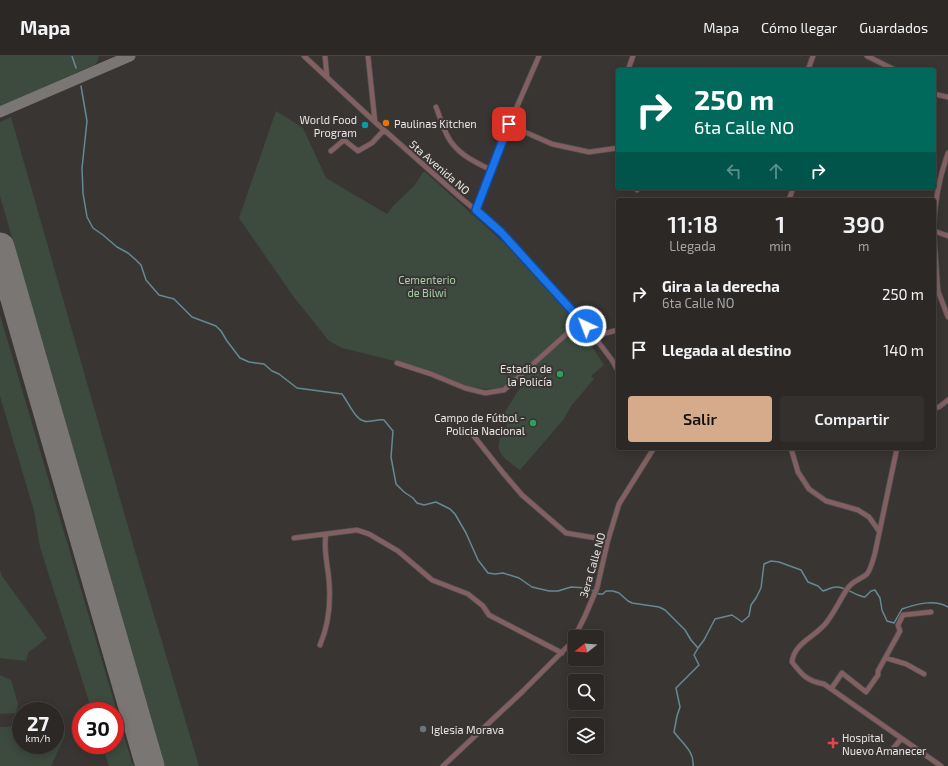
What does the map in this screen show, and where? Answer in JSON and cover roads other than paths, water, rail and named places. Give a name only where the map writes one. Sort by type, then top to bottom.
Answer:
[{"type":"street","name":"5ta Avenida NO","points":[[304,56],[375,122],[501,232],[594,336],[616,367]]},
{"type":"street","points":[[325,56],[327,77]]},
{"type":"street","points":[[368,56],[375,122]]},
{"type":"street","points":[[476,210],[509,124],[539,56]]},
{"type":"street","points":[[629,68],[633,56]]},
{"type":"street","points":[[809,68],[813,56]]},
{"type":"street","points":[[867,56],[891,68]]},
{"type":"street","points":[[936,94],[948,97]]},
{"type":"street","points":[[436,107],[448,137],[452,142],[464,155],[491,170]]},
{"type":"street","points":[[509,124],[552,144],[589,152],[616,148]]},
{"type":"street","points":[[331,151],[344,140],[358,151],[372,143],[384,130]]},
{"type":"street","points":[[936,200],[940,173],[948,153]]},
{"type":"street","points":[[936,232],[948,236]]},
{"type":"street","points":[[936,263],[938,291],[948,317]]},
{"type":"street","points":[[397,363],[431,374],[465,388],[485,393],[504,390],[581,321]]},
{"type":"street","points":[[594,336],[616,330]]},
{"type":"street","points":[[936,407],[948,400]]},
{"type":"street","points":[[469,430],[522,495],[566,533],[608,540]]},
{"type":"street","name":"3era Calle NO","points":[[443,766],[523,691],[572,642],[597,588],[608,540],[619,504],[653,450]]},
{"type":"street","points":[[792,450],[798,472],[809,489],[826,501],[858,510],[869,516],[879,531]]},
{"type":"street","points":[[896,450],[870,569],[866,574],[856,579],[848,588],[826,624],[798,648],[793,656],[792,662],[807,679],[824,684],[831,688],[941,766]]},
{"type":"street","points":[[294,538],[357,530],[369,534],[398,552],[432,580],[468,594],[483,606],[489,615],[562,652]]},
{"type":"street","points":[[320,645],[327,630],[329,614],[329,581],[324,550],[326,534]]},
{"type":"street","points":[[831,688],[842,673],[866,692],[878,675],[878,671],[900,631],[898,625],[903,616],[931,612]]},
{"type":"street","points":[[886,658],[906,664],[924,674]]},
{"type":"street","points":[[890,751],[901,739]]},
{"type":"waterway","points":[[72,56],[76,68]]},
{"type":"waterway","points":[[81,86],[87,121],[82,168],[83,193],[87,217],[93,228],[117,247],[128,253],[141,265],[146,280],[159,295],[174,299],[192,317],[216,326],[240,358],[249,362],[264,364],[297,388],[342,394],[355,414],[361,420],[368,422],[384,420],[393,431],[391,457],[396,484],[417,503],[424,505],[436,502],[450,509],[455,514],[466,533],[478,560],[488,573],[503,573],[519,578],[532,587],[549,591],[558,591],[571,587],[587,588],[599,594],[603,594],[606,591],[613,591],[619,593],[632,603],[659,607],[665,610],[685,630],[698,648]]},
{"type":"waterway","points":[[693,766],[690,752],[674,732],[680,707],[676,688],[699,665],[694,655],[715,619],[732,615],[742,622],[749,616],[751,605],[761,588],[764,564],[771,561],[779,562],[801,570],[808,582],[818,586],[823,591],[834,587],[840,587],[865,597],[871,591],[875,590],[880,598],[882,610],[887,621],[894,623],[902,609],[913,605],[937,603],[948,607]]},
{"type":"place","name":"Paulinas Kitchen","points":[[386,123]]},
{"type":"place","name":"World Food Program","points":[[365,125]]},
{"type":"place","name":"Estadio de la Policía","points":[[560,374]]},
{"type":"place","name":"Campo de Fútbol - Policia Nacional","points":[[533,423]]},
{"type":"place","name":"Iglesia Morava","points":[[423,729]]},
{"type":"place","name":"Hospital Nuevo Amanecer","points":[[833,743]]},
{"type":"park label","name":"Cementerio de Bilwi","points":[[427,285]]}]
